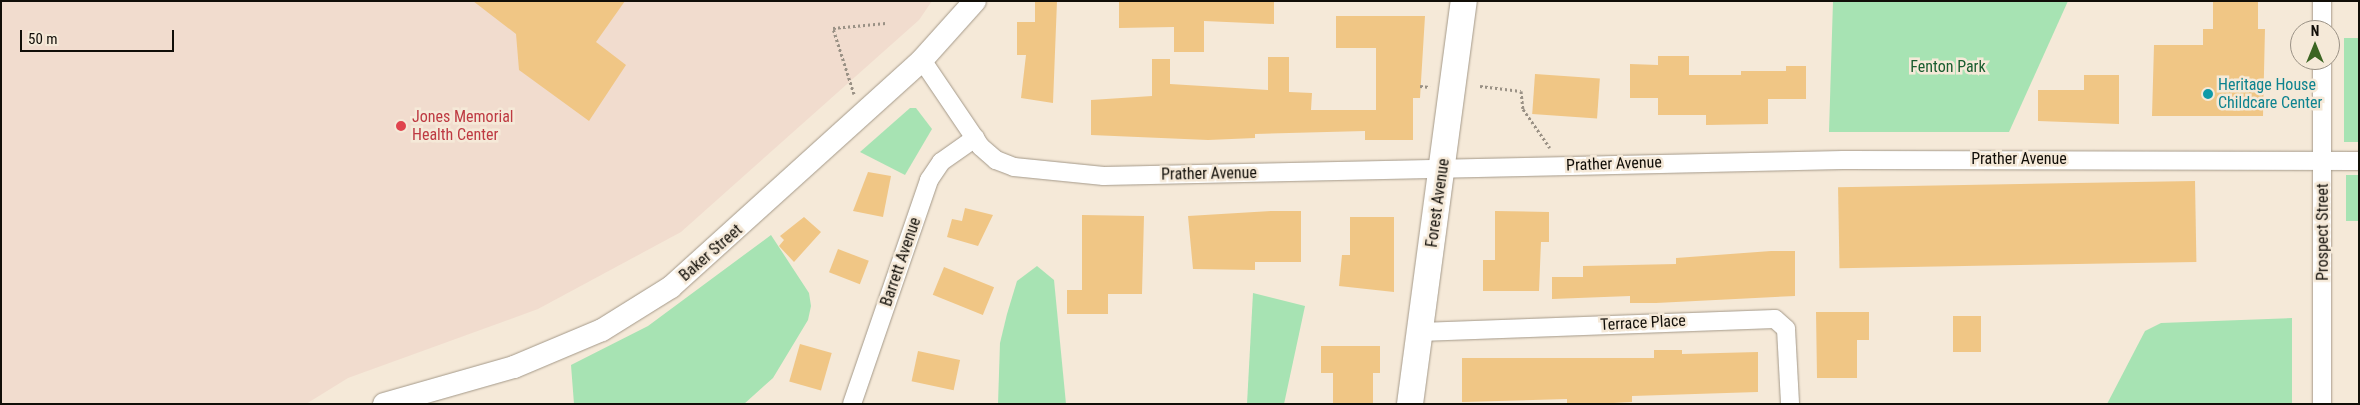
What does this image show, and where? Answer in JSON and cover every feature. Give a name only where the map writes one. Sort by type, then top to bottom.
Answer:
[{"type":"main road","name":"Forest Avenue","points":[[1410,404],[1464,1]]},
{"type":"street","name":"Baker Street","points":[[384,404],[514,367],[636,311],[708,257],[922,60],[975,1]]},
{"type":"street","points":[[2322,1],[2322,20]]},
{"type":"street","name":"Prather Avenue","points":[[922,60],[974,138],[996,160],[1014,167],[1104,176],[1863,160],[2359,161]]},
{"type":"street","name":"Prospect Street","points":[[2322,70],[2322,404]]},
{"type":"street","name":"Barrett Avenue","points":[[852,404],[929,180],[941,162],[974,138]]},
{"type":"street","name":"Terrace Place","points":[[1420,332],[1775,319],[1786,329],[1790,404]]},
{"type":"path","points":[[855,97],[833,28],[886,23]]},
{"type":"path","points":[[1480,86],[1521,91],[1523,109],[1550,148]]},
{"type":"shaded area","name":"Jones Memorial Health Center","points":[[1,1],[932,1],[919,20],[681,232],[538,309],[348,378],[306,404],[1,404]]},
{"type":"green space","name":"Fenton Park","points":[[1833,1],[2068,1],[2009,132],[1829,132]]},
{"type":"green space","points":[[2344,38],[2359,38],[2359,142],[2344,142]]},
{"type":"green space","points":[[910,108],[916,108],[932,129],[905,175],[860,152]]},
{"type":"green space","points":[[2346,175],[2359,175],[2359,221],[2346,221]]},
{"type":"green space","points":[[771,235],[809,293],[811,306],[808,320],[773,378],[744,404],[574,404],[571,365],[648,326]]},
{"type":"green space","points":[[1037,266],[1054,280],[1066,404],[998,404],[1000,343],[1007,314],[1017,281]]},
{"type":"green space","points":[[1253,293],[1305,306],[1284,404],[1247,404]]},
{"type":"green space","points":[[2292,318],[2292,404],[2107,404],[2145,331],[2161,323]]},
{"type":"building","points":[[473,1],[625,1],[596,42],[626,65],[589,121],[519,70],[516,34]]},
{"type":"building","points":[[1035,1],[1057,1],[1053,103],[1021,98],[1026,55],[1017,55],[1017,22],[1035,22]]},
{"type":"building","points":[[1119,1],[1274,1],[1274,24],[1204,21],[1204,52],[1174,52],[1174,27],[1119,28]]},
{"type":"building","points":[[2213,1],[2258,1],[2258,29],[2265,29],[2263,116],[2152,116],[2154,45],[2203,45],[2203,29],[2213,29]]},
{"type":"building","points":[[1336,16],[1425,16],[1420,98],[1413,98],[1413,140],[1365,140],[1365,131],[1255,134],[1255,138],[1208,140],[1091,135],[1091,100],[1152,96],[1152,59],[1170,59],[1170,84],[1268,90],[1268,57],[1289,57],[1289,92],[1312,93],[1311,110],[1376,110],[1376,48],[1336,48]]},
{"type":"building","points":[[1658,56],[1689,56],[1689,75],[1741,75],[1741,71],[1786,71],[1786,66],[1806,66],[1806,99],[1768,99],[1768,124],[1706,125],[1706,115],[1658,115],[1658,98],[1630,98],[1630,64],[1658,65]]},
{"type":"building","points":[[1535,74],[1600,79],[1597,118],[1532,114]]},
{"type":"building","points":[[2084,75],[2119,75],[2119,124],[2038,121],[2038,90],[2084,90]]},
{"type":"building","points":[[868,172],[891,176],[883,217],[853,211]]},
{"type":"building","points":[[2195,181],[2196,262],[1839,268],[1838,187]]},
{"type":"building","points":[[965,208],[993,215],[978,246],[947,237],[952,219],[962,221]]},
{"type":"building","points":[[1301,211],[1301,262],[1255,262],[1255,270],[1193,269],[1188,216]]},
{"type":"building","points":[[1495,211],[1549,212],[1549,242],[1541,242],[1539,291],[1483,291],[1483,260],[1495,260]]},
{"type":"building","points":[[1082,215],[1144,216],[1142,294],[1108,294],[1108,314],[1067,314],[1067,290],[1082,290]]},
{"type":"building","points":[[804,217],[821,232],[794,262],[779,246],[784,240],[780,236]]},
{"type":"building","points":[[1350,217],[1394,217],[1394,292],[1339,286],[1342,255],[1350,255]]},
{"type":"building","points":[[838,249],[869,261],[860,284],[829,272]]},
{"type":"building","points":[[1795,251],[1795,296],[1656,303],[1630,303],[1630,296],[1552,299],[1552,277],[1583,277],[1583,266],[1676,264],[1676,258]]},
{"type":"building","points":[[944,267],[994,287],[983,315],[933,295]]},
{"type":"building","points":[[1816,312],[1869,312],[1869,340],[1857,340],[1857,378],[1817,378]]},
{"type":"building","points":[[1953,316],[1981,316],[1981,352],[1953,352]]},
{"type":"building","points":[[800,344],[832,353],[821,391],[789,381]]},
{"type":"building","points":[[1321,346],[1380,346],[1380,373],[1373,373],[1373,404],[1333,404],[1333,373],[1321,373]]},
{"type":"building","points":[[1654,350],[1682,350],[1682,354],[1758,352],[1758,392],[1632,396],[1632,402],[1595,404],[1567,404],[1567,399],[1462,402],[1462,358],[1654,358]]},
{"type":"building","points":[[918,351],[960,360],[954,390],[912,381]]},
{"type":"place","name":"Heritage House Childcare Center","points":[[2208,94]]},
{"type":"place","name":"Jones Memorial Health Center","points":[[401,126]]}]
